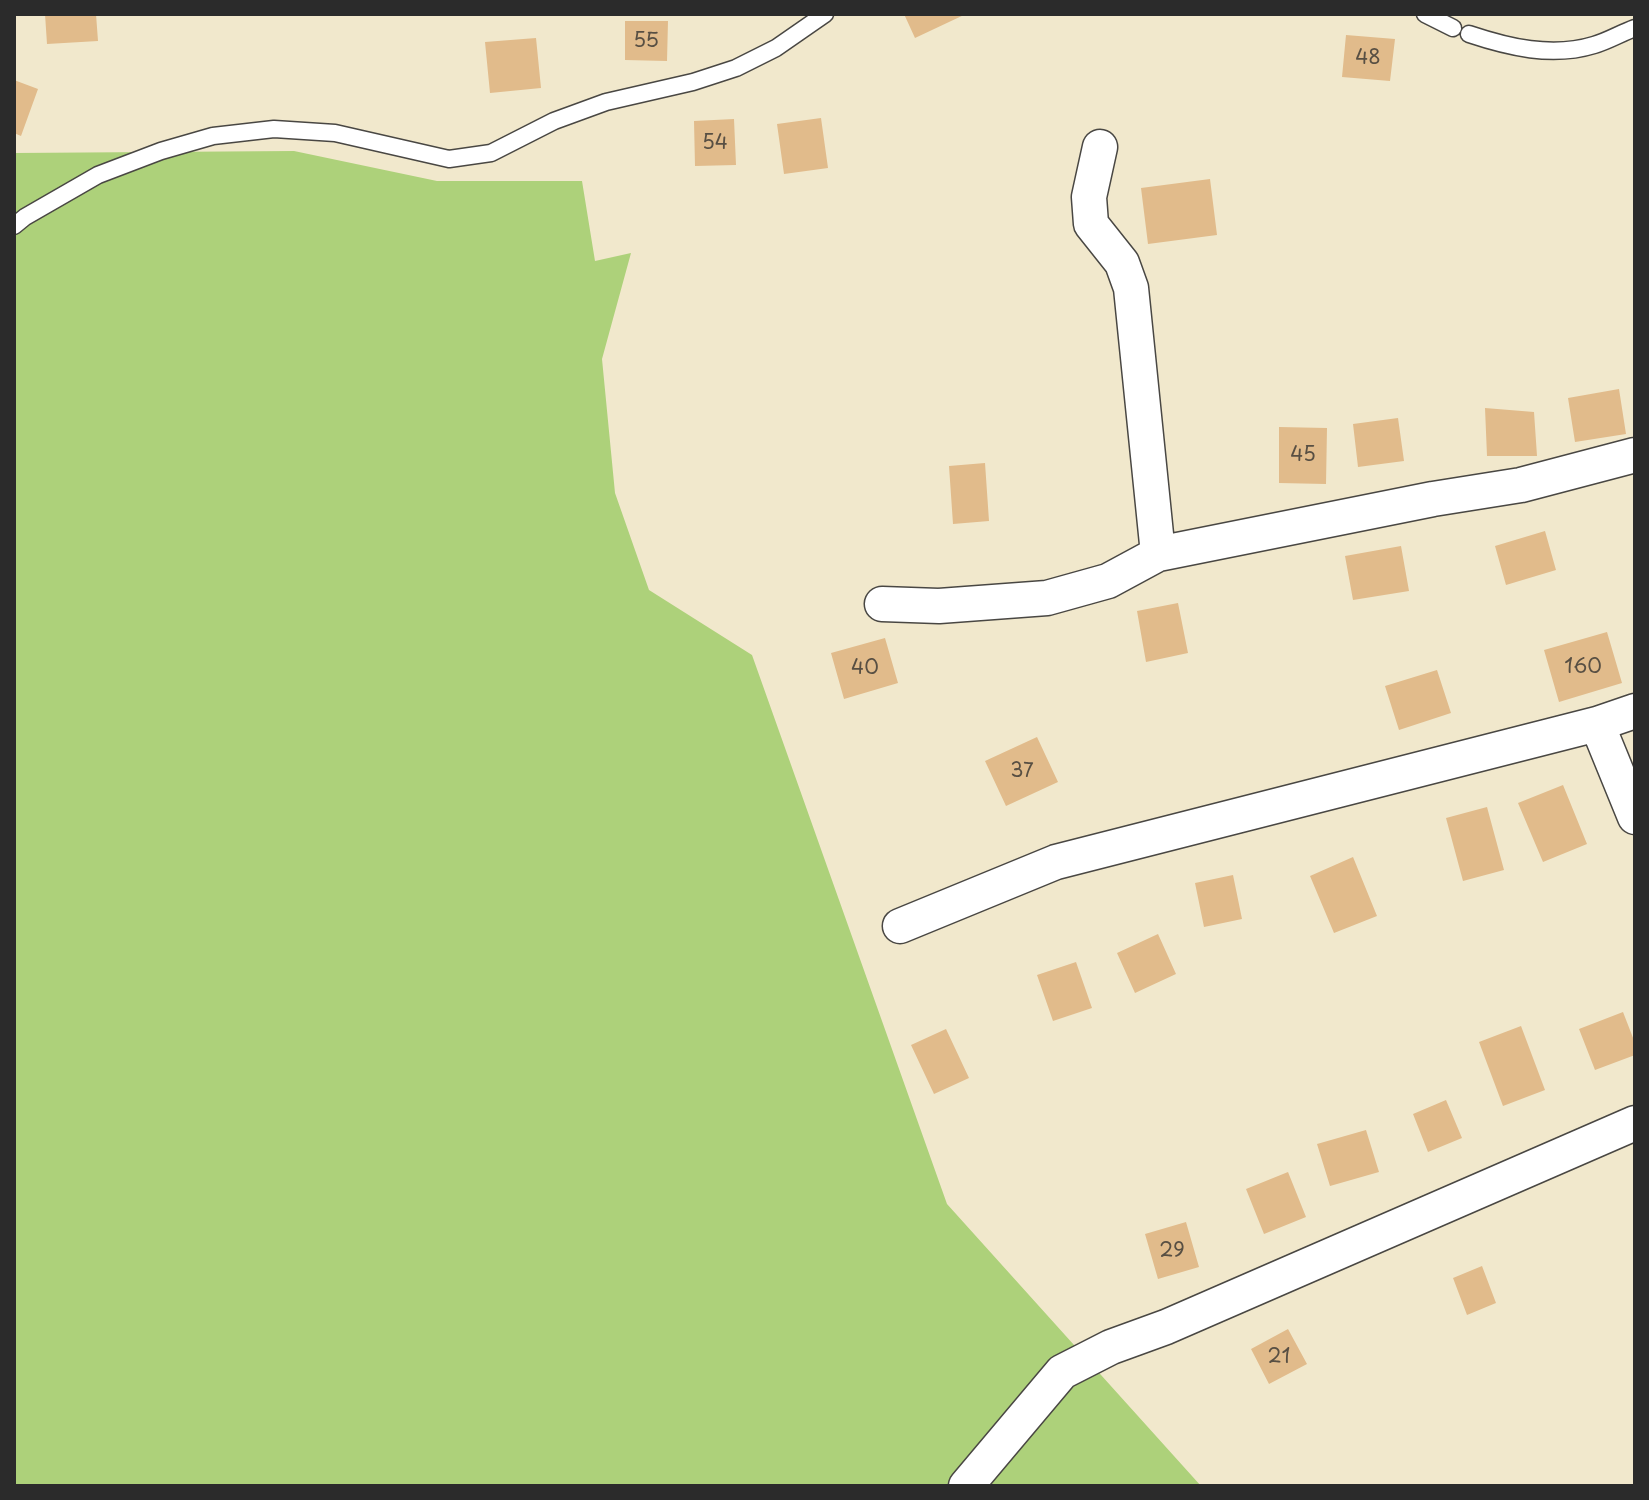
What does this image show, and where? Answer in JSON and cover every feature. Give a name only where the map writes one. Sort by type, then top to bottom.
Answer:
[{"type":"street","points":[[1100,147],[1089,197],[1091,224],[1122,263],[1131,288],[1158,554]]},
{"type":"street","points":[[882,604],[939,606],[1047,598],[1108,581],[1158,554],[1433,499],[1521,485],[1635,455]]},
{"type":"street","points":[[900,926],[1056,862],[1597,724],[1635,711]]},
{"type":"street","points":[[1597,724],[1635,817]]},
{"type":"street","points":[[966,1486],[1062,1372],[1111,1347],[1635,1123]]},
{"type":"lane","points":[[14,226],[98,175],[161,151],[213,136],[274,129],[335,133],[449,159],[491,153],[554,121],[606,102],[693,82],[736,68],[776,48],[825,14]]},
{"type":"lane","points":[[1425,14],[1461,31],[1510,47],[1550,51],[1592,46],[1635,28]]},
{"type":"green space","points":[[294,151],[437,181],[582,181],[595,261],[631,253],[602,359],[615,493],[649,590],[752,655],[947,1204],[1201,1486],[14,1486],[14,153]]},
{"type":"building","points":[[45,14],[96,14],[98,41],[47,44]]},
{"type":"building","points":[[904,14],[966,14],[915,38]]},
{"type":"building","points":[[625,21],[668,21],[667,61],[625,60]]},
{"type":"building","points":[[1346,35],[1395,39],[1390,81],[1342,77]]},
{"type":"building","points":[[536,38],[541,88],[490,93],[485,42]]},
{"type":"building","points":[[14,80],[38,89],[21,136],[14,133]]},
{"type":"building","points":[[821,118],[828,168],[784,174],[777,124]]},
{"type":"building","points":[[734,119],[736,165],[695,166],[694,121]]},
{"type":"building","points":[[1210,179],[1217,235],[1148,244],[1141,188]]},
{"type":"building","points":[[1619,389],[1626,434],[1575,442],[1568,398]]},
{"type":"building","points":[[1485,408],[1534,412],[1537,456],[1487,456]]},
{"type":"building","points":[[1398,418],[1404,461],[1358,467],[1353,424]]},
{"type":"building","points":[[1279,427],[1327,428],[1326,484],[1279,483]]},
{"type":"building","points":[[985,463],[989,521],[953,524],[949,466]]},
{"type":"building","points":[[1545,531],[1556,570],[1506,585],[1495,546]]},
{"type":"building","points":[[1401,546],[1409,591],[1353,600],[1345,556]]},
{"type":"building","points":[[1178,603],[1188,653],[1146,662],[1137,611]]},
{"type":"building","points":[[1607,632],[1622,683],[1559,702],[1544,650]]},
{"type":"building","points":[[885,638],[898,683],[844,699],[831,653]]},
{"type":"building","points":[[1437,670],[1451,713],[1399,730],[1385,686]]},
{"type":"building","points":[[1037,737],[1058,782],[1006,806],[985,761]]},
{"type":"building","points":[[1563,785],[1587,844],[1543,862],[1518,803]]},
{"type":"building","points":[[1487,807],[1504,870],[1463,881],[1446,818]]},
{"type":"building","points":[[1353,857],[1377,916],[1334,933],[1310,876]]},
{"type":"building","points":[[1233,875],[1242,919],[1204,927],[1195,883]]},
{"type":"building","points":[[1158,934],[1176,974],[1135,993],[1117,953]]},
{"type":"building","points":[[1076,962],[1092,1008],[1053,1021],[1037,975]]},
{"type":"building","points":[[1623,1012],[1635,1043],[1635,1055],[1595,1070],[1579,1029]]},
{"type":"building","points":[[1521,1026],[1545,1090],[1503,1106],[1479,1042]]},
{"type":"building","points":[[946,1029],[969,1078],[934,1094],[911,1045]]},
{"type":"building","points":[[1446,1100],[1462,1138],[1428,1152],[1413,1114]]},
{"type":"building","points":[[1366,1130],[1379,1172],[1330,1186],[1317,1144]]},
{"type":"building","points":[[1288,1172],[1306,1217],[1264,1234],[1246,1189]]},
{"type":"building","points":[[1186,1222],[1199,1267],[1158,1279],[1145,1234]]},
{"type":"building","points":[[1482,1266],[1496,1303],[1467,1315],[1453,1278]]},
{"type":"building","points":[[1288,1329],[1307,1364],[1269,1384],[1251,1349]]}]
